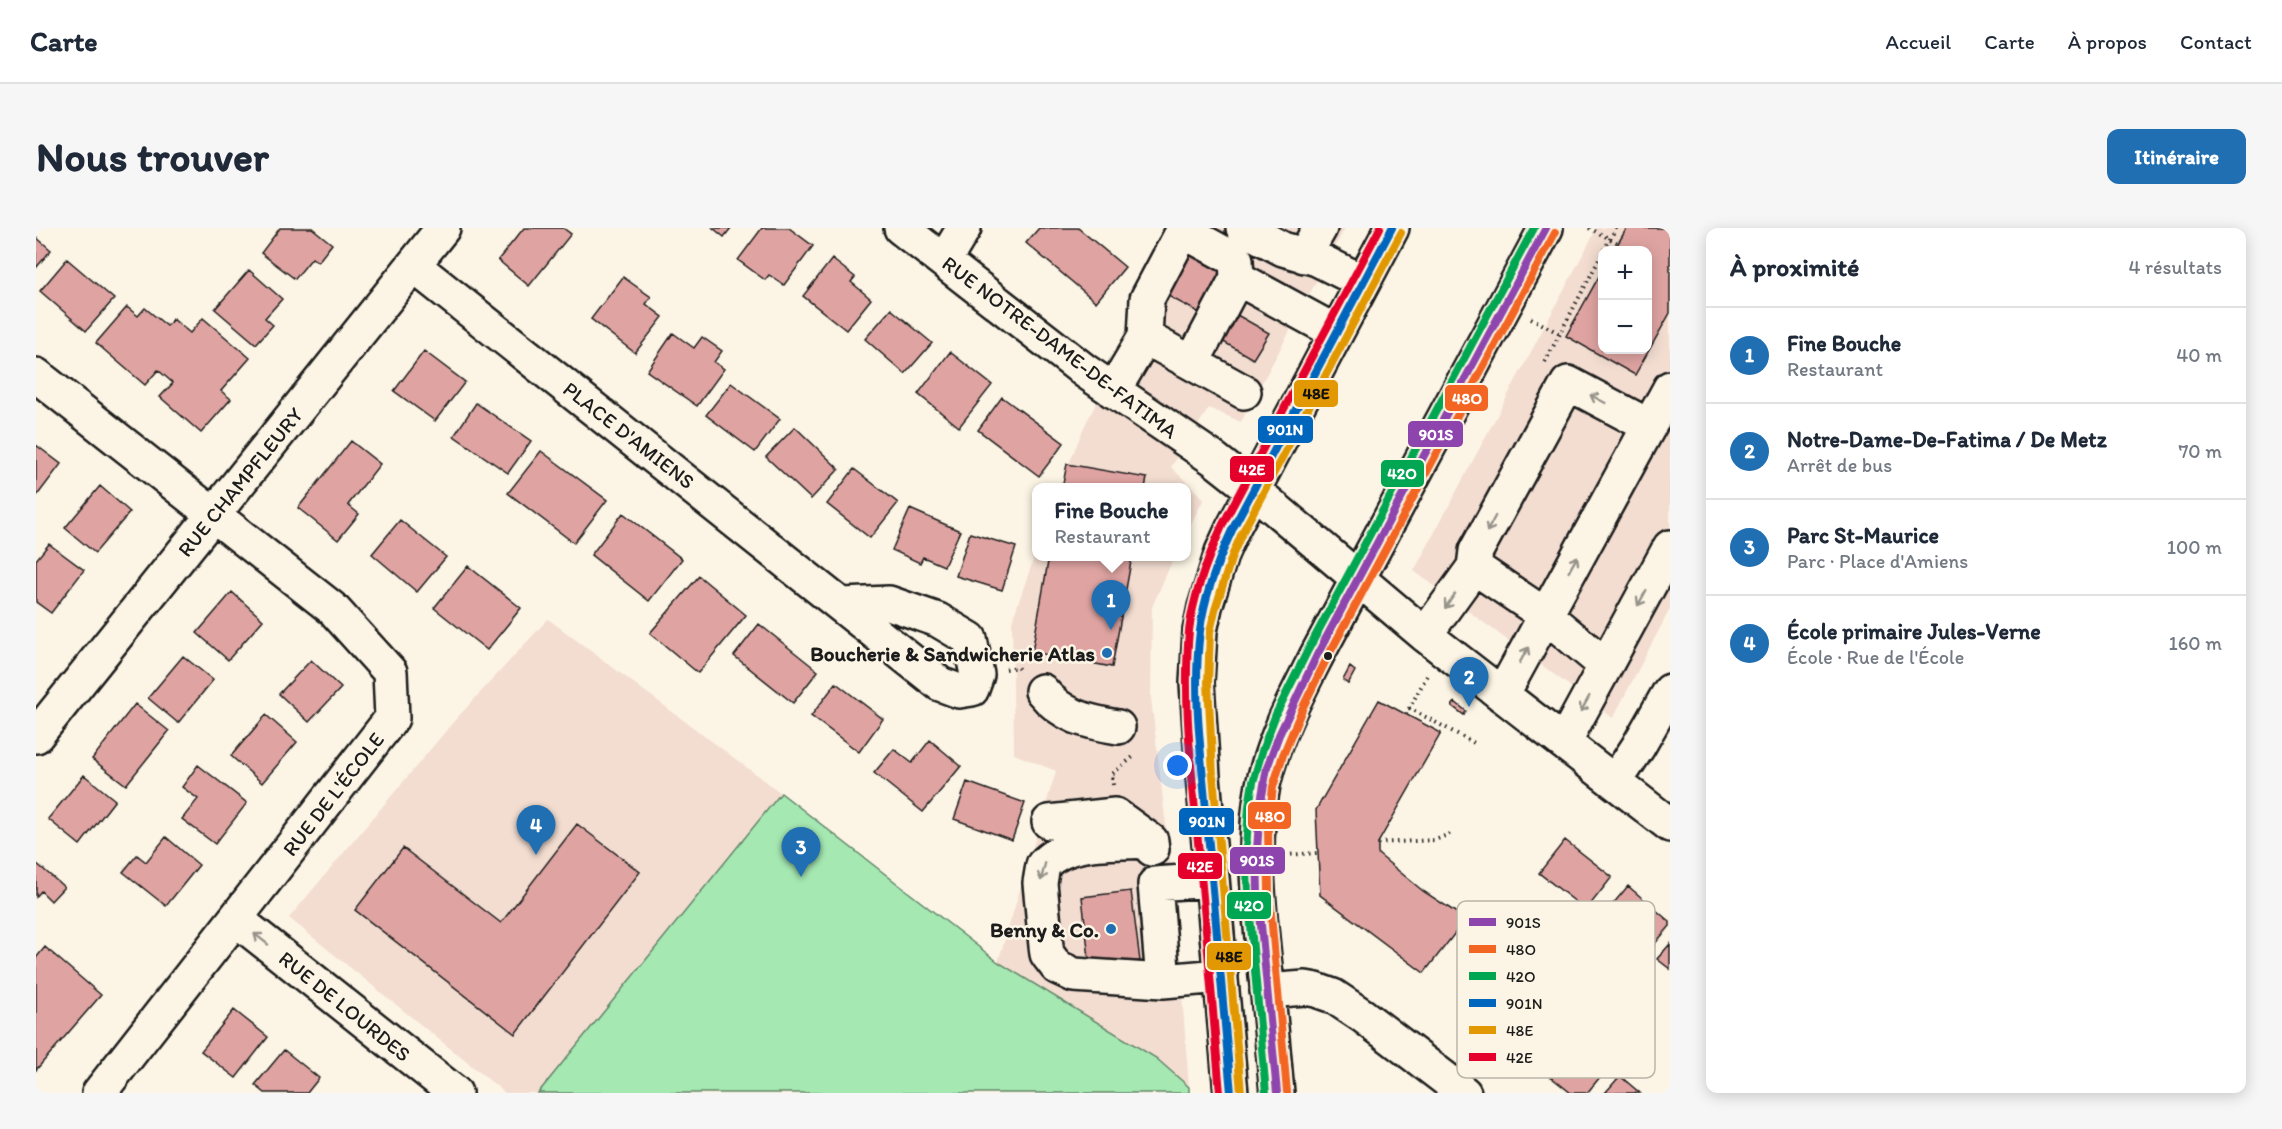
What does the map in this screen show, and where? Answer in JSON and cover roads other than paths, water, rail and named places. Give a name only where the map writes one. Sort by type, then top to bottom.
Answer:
[{"type":"street","name":"RUE CHAMPFLEURY","points":[[36,736],[443,228]]},
{"type":"street","name":"RUE NOTRE-DAME-DE-FATIMA","points":[[901,228],[1113,391],[1214,459],[1425,635],[1670,825]]},
{"type":"street","points":[[944,261],[964,228]]},
{"type":"street","points":[[1243,228],[1283,249],[1312,242],[1317,259],[1363,282]]},
{"type":"street","points":[[1231,1093],[1198,723],[1197,658],[1200,631],[1222,552],[1252,489],[1392,228]]},
{"type":"street","points":[[1277,1093],[1259,915],[1256,856],[1260,805],[1270,761],[1296,698],[1357,579],[1546,228]]},
{"type":"street","points":[[1113,391],[1145,337],[1147,299],[1183,231],[1236,260],[1237,278],[1192,363]]},
{"type":"street","name":"PLACE D'AMIENS","points":[[414,266],[843,605]]},
{"type":"street","points":[[1237,278],[1336,332]]},
{"type":"street","points":[[1145,337],[1244,392]]},
{"type":"street","name":"RUE DE L'ÉCOLE","points":[[36,375],[333,609],[390,672],[392,718],[99,1093]]},
{"type":"street","points":[[1425,635],[1474,567],[1476,551],[1568,382],[1649,426]]},
{"type":"street","points":[[1502,695],[1670,388]]},
{"type":"street","points":[[1564,742],[1670,547]]},
{"type":"street","points":[[1474,567],[1545,615],[1605,665]]},
{"type":"street","points":[[1042,691],[1056,706],[1076,717],[1118,727]]},
{"type":"street","points":[[1614,782],[1638,747],[1670,691]]},
{"type":"street","points":[[1049,822],[1115,815],[1151,841],[1164,981]]},
{"type":"street","points":[[1151,841],[1067,848],[1048,859],[1041,873],[1047,954],[1057,967],[1074,975],[1164,981],[1221,976]]},
{"type":"street","points":[[1155,884],[1212,880]]},
{"type":"street","name":"RUE DE LOURDES","points":[[236,919],[455,1093]]},
{"type":"street","points":[[1268,991],[1305,988],[1333,996],[1464,1093]]},
{"type":"place","name":"Fine Bouche","points":[[1111,630]]},
{"type":"place","name":"Boucherie & Sandwicherie Atlas","points":[[1107,653]]},
{"type":"place","name":"Notre-Dame-De-Fatima / De Metz","points":[[1469,707]]},
{"type":"place","name":"École primaire Jules-Verne","points":[[536,855]]},
{"type":"place","name":"Parc St-Maurice","points":[[801,877]]},
{"type":"place","name":"Benny & Co.","points":[[1111,929]]}]
